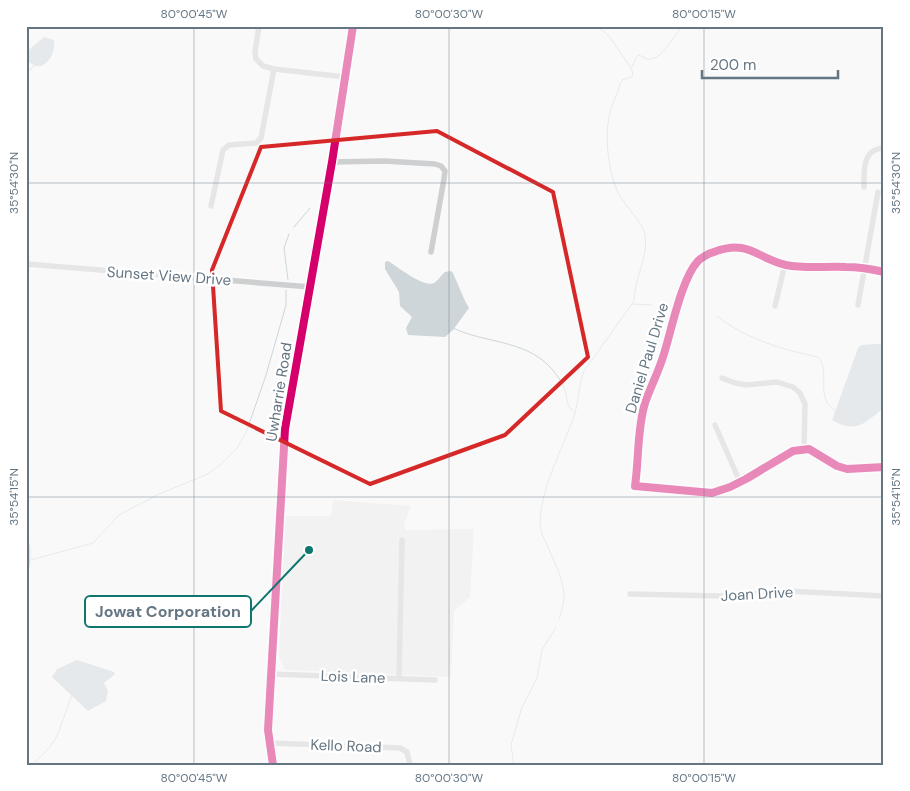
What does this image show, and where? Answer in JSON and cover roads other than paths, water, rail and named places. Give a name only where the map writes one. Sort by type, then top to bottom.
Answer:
[{"type":"street","points":[[259,26],[255,52],[256,58],[263,66],[274,69],[345,77]]},
{"type":"street","name":"Uwharrie Road","points":[[273,765],[268,730],[285,429],[311,287],[353,26]]},
{"type":"street","points":[[211,206],[223,150],[229,145],[256,143],[262,138],[274,69]]},
{"type":"street","points":[[864,187],[865,160],[873,151],[884,148]]},
{"type":"street","points":[[332,162],[384,161],[441,166],[445,171],[431,252]]},
{"type":"street","points":[[858,305],[878,192]]},
{"type":"street","name":"Daniel Paul Drive","points":[[804,449],[793,451],[730,487],[712,492],[635,486],[645,404],[663,357],[684,286],[698,261],[712,252],[729,247],[753,250],[768,259],[804,268],[864,268],[884,272]]},
{"type":"street","name":"Sunset View Drive","points":[[26,264],[311,287]]},
{"type":"street","points":[[775,306],[785,264]]},
{"type":"street","points":[[722,378],[746,385],[777,382],[793,387],[800,393],[805,404],[804,449],[809,449],[837,466],[847,469],[884,467]]},
{"type":"street","points":[[715,425],[740,482]]},
{"type":"street","points":[[398,678],[402,540]]},
{"type":"street","name":"Joan Drive","points":[[630,594],[721,596],[788,591],[884,596]]},
{"type":"street","name":"Lois Lane","points":[[271,674],[435,680]]},
{"type":"street","name":"Kello Road","points":[[270,743],[400,748],[409,755],[410,765]]},
{"type":"waterway","points":[[559,619],[564,599],[564,590],[541,529],[541,509],[544,495],[574,416],[584,371],[634,301],[646,243],[644,230],[622,200],[616,187],[610,166],[607,143],[608,122],[620,84],[622,80],[632,77],[633,74],[631,68],[609,36],[597,26]]},
{"type":"waterway","points":[[632,67],[639,55],[652,59],[662,53],[682,26]]},
{"type":"waterway","points":[[26,70],[31,69],[35,64]]},
{"type":"waterway","points":[[294,227],[310,208]]},
{"type":"waterway","points":[[288,280],[284,248],[289,234]]},
{"type":"waterway","points":[[27,561],[93,543],[119,515],[159,494],[208,474],[237,448],[246,433],[266,375],[286,305],[286,290]]},
{"type":"waterway","points":[[632,304],[652,305]]},
{"type":"waterway","points":[[717,316],[741,331],[765,342],[791,351],[818,357],[822,363],[825,399],[829,406],[836,411]]},
{"type":"waterway","points":[[453,328],[528,351],[539,358],[560,379],[569,406],[574,412]]},
{"type":"waterway","points":[[26,547],[26,564]]},
{"type":"waterway","points":[[514,765],[511,745],[522,707],[537,678],[542,650],[556,627]]},
{"type":"waterway","points":[[32,765],[50,747],[57,736],[72,695]]},
{"type":"place","name":"Jowat Corporation","points":[[309,550]]}]
